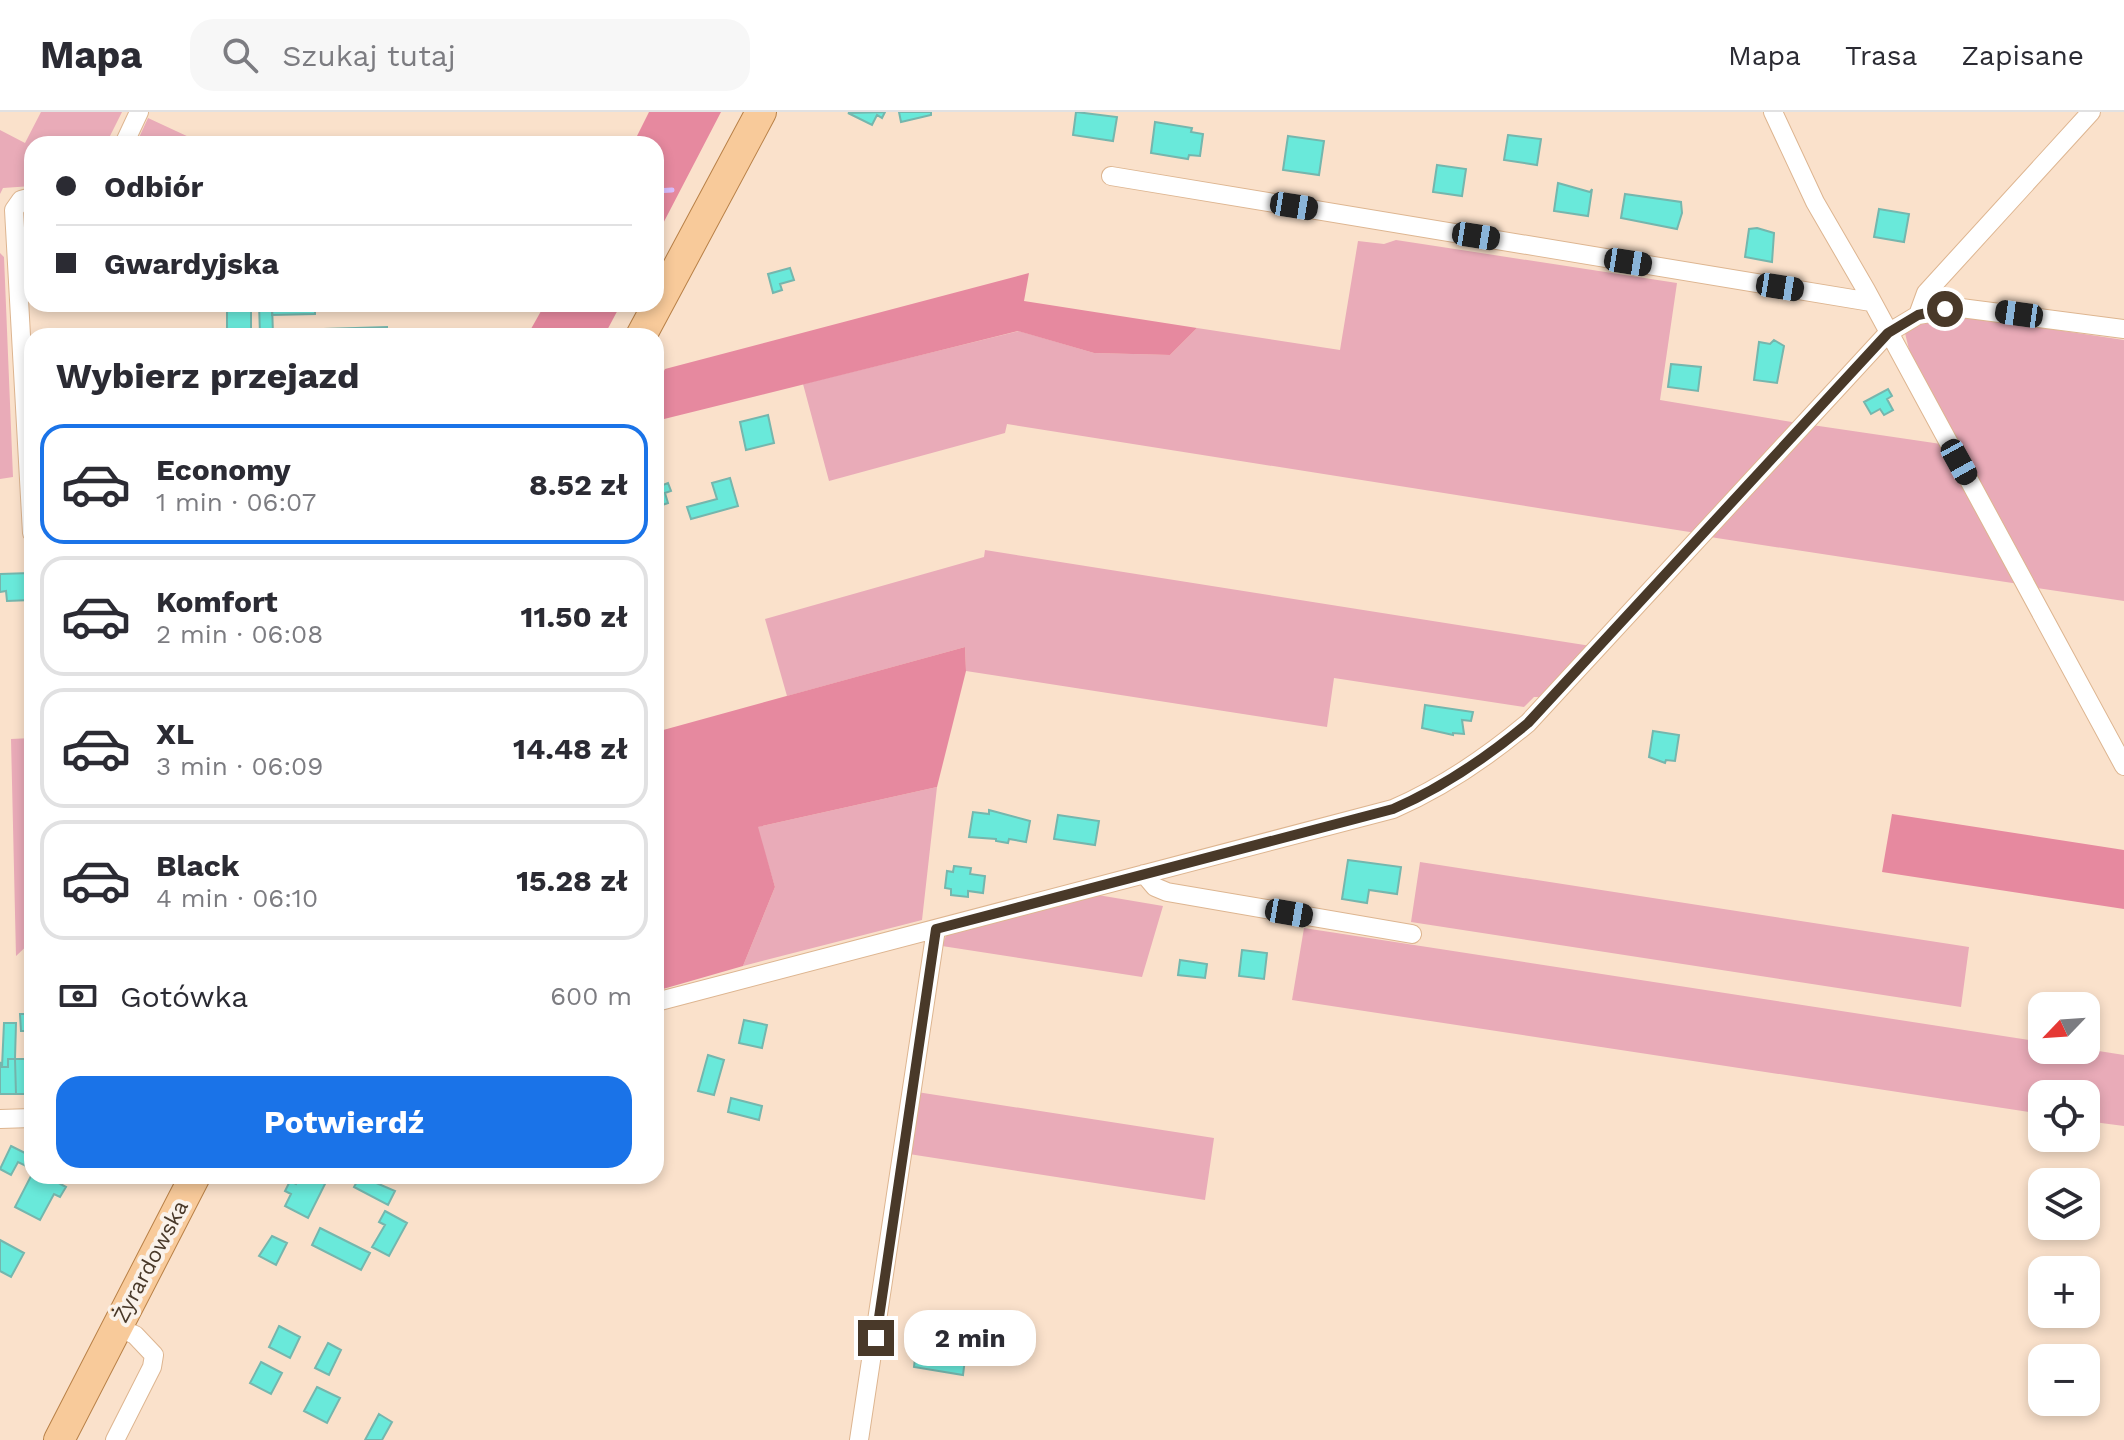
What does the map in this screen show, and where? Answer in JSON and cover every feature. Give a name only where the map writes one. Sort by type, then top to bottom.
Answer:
[{"type":"main road","points":[[664,293],[761,112]]},
{"type":"main road","name":"Żyrardowska","points":[[59,1440],[191,1184]]},
{"type":"main road","name":"Żyrardowska","points":[[40,1440],[69,1392],[110,1336]]},
{"type":"street","points":[[128,136],[139,112]]},
{"type":"street","points":[[1773,112],[1815,202],[2124,766]]},
{"type":"street","points":[[1918,315],[1926,293],[2091,112]]},
{"type":"street","points":[[1111,176],[1871,302]]},
{"type":"street","points":[[24,199],[14,210],[24,389]]},
{"type":"street","points":[[664,1000],[1393,809],[1430,793],[1485,758],[1528,723],[1888,333],[1918,315],[1945,309],[1983,309],[2124,329]]},
{"type":"street","points":[[1144,874],[1155,887],[1167,892],[1412,934]]},
{"type":"street","points":[[859,1440],[936,929]]},
{"type":"street","points":[[0,1119],[24,1118]]},
{"type":"street","points":[[110,1336],[135,1335],[154,1355],[152,1367],[115,1440]]},
{"type":"shaded area","points":[[41,112],[122,112],[110,136],[29,136]]},
{"type":"shaded area","points":[[649,112],[721,112],[664,222],[664,136],[637,136]]},
{"type":"shaded area","points":[[148,118],[187,136],[140,136]]},
{"type":"shaded area","points":[[0,130],[24,142],[24,187],[3,188],[0,194]]},
{"type":"shaded area","points":[[1396,240],[1677,283],[1660,400],[1798,423],[1696,533],[1007,424],[1005,433],[829,481],[803,384],[1019,331],[1094,353],[1170,355],[1197,328],[1340,350],[1358,241],[1384,244]]},
{"type":"shaded area","points":[[0,253],[4,257],[13,477],[0,479]]},
{"type":"shaded area","points":[[1029,273],[1024,301],[1197,328],[1170,355],[1094,353],[1018,331],[664,419],[665,369]]},
{"type":"shaded area","points":[[540,312],[617,312],[608,328],[532,328]]},
{"type":"shaded area","points":[[1958,315],[2124,340],[2124,601],[2037,588],[1913,366],[1905,333],[1926,319]]},
{"type":"shaded area","points":[[1812,425],[1941,444],[2019,584],[1710,537]]},
{"type":"shaded area","points":[[985,550],[1591,646],[1541,697],[1534,697],[1524,707],[1334,678],[1327,727],[966,671],[965,647],[787,696],[765,619],[984,557]]},
{"type":"shaded area","points":[[965,647],[966,671],[937,787],[758,827],[775,887],[743,966],[664,989],[664,730]]},
{"type":"shaded area","points":[[24,738],[24,948],[16,956],[11,739]]},
{"type":"shaded area","points":[[937,787],[922,920],[743,966],[775,887],[757,827]]},
{"type":"shaded area","points":[[1892,814],[2124,850],[2124,909],[1882,872]]},
{"type":"shaded area","points":[[1420,862],[1969,947],[1961,1007],[1411,922]]},
{"type":"shaded area","points":[[1092,894],[1163,906],[1142,977],[942,946],[947,933]]},
{"type":"shaded area","points":[[1304,928],[2028,1040],[2028,1064],[2100,1064],[2100,1051],[2124,1055],[2124,1126],[2100,1123],[2100,1080],[2028,1080],[2028,1112],[1292,1000]]},
{"type":"shaded area","points":[[917,1092],[1214,1138],[1205,1200],[909,1154]]},
{"type":"building","points":[[885,112],[882,118],[877,115],[872,125],[848,113]]},
{"type":"building","points":[[899,112],[931,112],[931,115],[901,122]]},
{"type":"building","points":[[1076,112],[1117,117],[1113,141],[1073,135]]},
{"type":"building","points":[[1155,122],[1192,128],[1191,132],[1203,134],[1200,156],[1189,155],[1188,159],[1151,153]]},
{"type":"building","points":[[1508,135],[1541,139],[1537,165],[1504,160]]},
{"type":"building","points":[[1288,136],[1324,141],[1319,175],[1283,170]]},
{"type":"building","points":[[1437,165],[1466,169],[1462,196],[1433,192]]},
{"type":"building","points":[[1558,183],[1590,192],[1592,189],[1588,216],[1554,211]]},
{"type":"building","points":[[1625,194],[1681,202],[1682,213],[1677,229],[1621,218]]},
{"type":"building","points":[[1879,209],[1909,214],[1904,242],[1874,237]]},
{"type":"building","points":[[1749,229],[1774,233],[1772,262],[1745,257]]},
{"type":"building","points":[[790,268],[794,280],[780,284],[782,290],[773,293],[768,274]]},
{"type":"building","points":[[227,312],[251,312],[251,328],[227,328]]},
{"type":"building","points":[[259,312],[272,312],[273,328],[260,328]]},
{"type":"building","points":[[272,312],[315,312],[315,314],[272,315]]},
{"type":"building","points":[[1774,340],[1784,346],[1777,383],[1754,380],[1759,342],[1770,344]]},
{"type":"building","points":[[1671,364],[1701,367],[1698,391],[1668,387]]},
{"type":"building","points":[[1888,389],[1892,396],[1887,399],[1893,410],[1884,415],[1880,409],[1871,414],[1864,402]]},
{"type":"building","points":[[768,415],[774,443],[746,450],[740,422]]},
{"type":"building","points":[[730,478],[738,506],[691,519],[687,507],[717,499],[712,483]]},
{"type":"building","points":[[668,483],[671,491],[665,493],[668,503],[664,504],[664,485]]},
{"type":"building","points":[[24,573],[24,600],[7,601],[6,591],[0,592],[0,574]]},
{"type":"building","points":[[1425,705],[1473,712],[1471,721],[1462,720],[1464,734],[1453,735],[1422,728]]},
{"type":"building","points":[[1653,731],[1679,735],[1675,761],[1666,760],[1665,763],[1649,757]]},
{"type":"building","points":[[989,810],[1030,821],[1026,842],[1009,839],[1008,843],[969,837],[973,812],[989,814]]},
{"type":"building","points":[[1058,815],[1099,821],[1095,845],[1054,839]]},
{"type":"building","points":[[1348,860],[1401,867],[1397,894],[1369,890],[1367,903],[1342,899]]},
{"type":"building","points":[[954,866],[971,868],[970,874],[985,876],[983,893],[968,891],[968,897],[951,895],[951,889],[945,888],[947,871],[953,872]]},
{"type":"building","points":[[1242,950],[1267,953],[1264,979],[1239,976]]},
{"type":"building","points":[[1180,960],[1207,964],[1205,978],[1178,975]]},
{"type":"building","points":[[20,1014],[24,1014],[24,1031],[21,1031]]},
{"type":"building","points":[[744,1020],[767,1025],[762,1048],[739,1043]]},
{"type":"building","points":[[4,1023],[16,1023],[15,1059],[8,1059],[8,1067],[2,1067]]},
{"type":"building","points":[[708,1055],[724,1060],[714,1095],[698,1091]]},
{"type":"building","points":[[8,1059],[15,1059],[16,1094],[0,1094],[0,1062],[2,1067],[8,1067]]},
{"type":"building","points":[[15,1059],[24,1059],[24,1094],[16,1094]]},
{"type":"building","points":[[731,1098],[762,1106],[759,1120],[728,1112]]},
{"type":"building","points":[[11,1146],[24,1152],[24,1165],[18,1162],[11,1175],[0,1169]]},
{"type":"building","points":[[27,1184],[61,1184],[66,1187],[60,1197],[54,1194],[40,1220],[15,1207]]},
{"type":"building","points":[[288,1184],[325,1184],[308,1218],[285,1206],[291,1194],[285,1191]]},
{"type":"building","points":[[356,1184],[379,1184],[395,1191],[388,1205],[354,1187]]},
{"type":"building","points":[[385,1211],[407,1223],[389,1256],[372,1247],[385,1225],[379,1222]]},
{"type":"building","points":[[320,1228],[370,1253],[361,1270],[312,1245]]},
{"type":"building","points":[[272,1236],[287,1243],[276,1265],[259,1256]]},
{"type":"building","points":[[0,1240],[24,1253],[11,1277],[0,1271]]},
{"type":"building","points":[[279,1326],[300,1337],[290,1358],[269,1347]]},
{"type":"building","points":[[946,1329],[960,1332],[957,1350],[966,1351],[963,1375],[914,1367],[916,1350],[933,1353],[936,1334],[945,1336]]},
{"type":"building","points":[[328,1343],[341,1350],[329,1375],[315,1368]]},
{"type":"building","points":[[261,1362],[282,1373],[271,1394],[250,1383]]},
{"type":"building","points":[[317,1387],[340,1398],[327,1423],[304,1411]]},
{"type":"building","points":[[379,1414],[392,1422],[382,1440],[365,1440]]},
{"type":"waterway","points":[[664,190],[672,190]]},
{"type":"route","points":[[876,1338],[936,929],[1393,809],[1430,793],[1485,758],[1528,723],[1872,348],[1888,333],[1918,315],[1945,309]]}]
